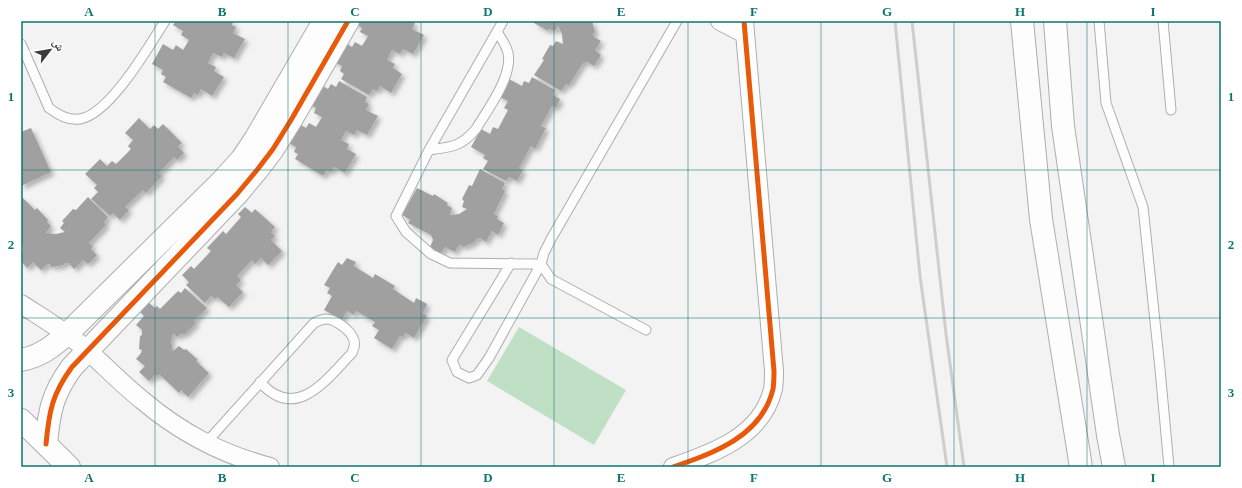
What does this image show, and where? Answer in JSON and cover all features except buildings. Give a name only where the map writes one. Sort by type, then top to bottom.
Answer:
[{"type":"main road","points":[[21,360],[38,355],[51,348],[67,334],[222,181],[242,159],[271,113],[324,21]]},
{"type":"main road","points":[[57,455],[50,408],[63,380],[72,367],[257,170],[273,149],[291,120],[348,21]]},
{"type":"main road","points":[[1022,21],[1041,219],[1081,467]]},
{"type":"main road","points":[[1055,21],[1063,126],[1108,435],[1114,467]]},
{"type":"main road","points":[[21,420],[57,455],[87,467]]},
{"type":"street","points":[[673,467],[699,458],[730,444],[745,434],[758,421],[767,406],[773,389],[774,370],[745,28],[720,21]]},
{"type":"street","points":[[21,304],[67,334],[88,350],[143,401],[170,422],[205,444],[252,462],[270,467]]},
{"type":"lane","points":[[21,44],[49,108],[58,115],[68,119],[80,119],[90,116],[99,110],[117,90],[138,65],[165,21]]},
{"type":"lane","points":[[503,21],[429,150],[396,216],[406,232],[431,254],[450,263],[541,264]]},
{"type":"lane","points":[[511,263],[452,360],[457,372],[468,378],[477,375],[489,358],[541,264],[544,253],[551,239],[677,21]]},
{"type":"lane","points":[[1098,21],[1106,103],[1143,206],[1169,467]]},
{"type":"lane","points":[[1163,21],[1171,110]]},
{"type":"lane","points":[[429,150],[453,147],[471,136],[505,80],[509,68],[509,54],[505,43],[497,32]]},
{"type":"lane","points":[[541,264],[551,279],[646,330]]},
{"type":"lane","points":[[205,444],[260,382],[314,322],[326,319],[332,320],[337,322],[353,337],[355,348],[352,353],[319,387],[305,396],[289,400],[280,398],[272,394],[260,382]]},
{"type":"green space","points":[[519,327],[626,390],[594,445],[487,381]]},
{"type":"railway","points":[[895,21],[920,276],[947,467]]},
{"type":"railway","points":[[912,21],[946,334],[964,467]]},
{"type":"cycle path","points":[[46,444],[50,413],[56,395],[72,367],[237,194],[257,170],[273,149],[291,120],[348,21]]},
{"type":"cycle path","points":[[673,467],[720,449],[747,431],[758,419],[767,405],[773,389],[774,371],[744,21]]}]
